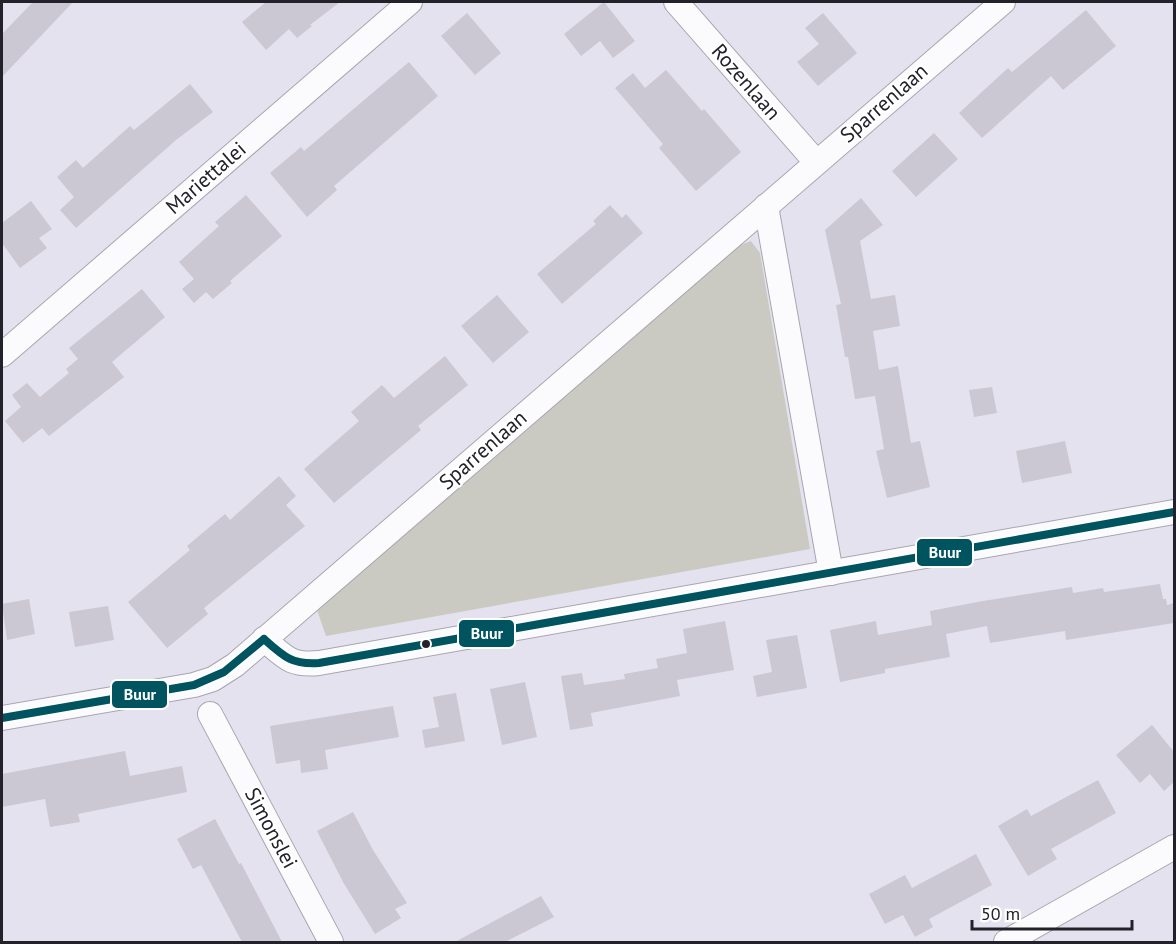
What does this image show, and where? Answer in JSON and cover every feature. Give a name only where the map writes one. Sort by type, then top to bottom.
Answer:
[{"type":"street","name":"Mariettalei","points":[[2,355],[410,2]]},
{"type":"street","name":"Rozenlaan","points":[[676,2],[816,162]]},
{"type":"street","name":"Sparrenlaan","points":[[2,718],[194,685],[213,680],[235,665],[1003,2]]},
{"type":"street","points":[[766,206],[831,573]]},
{"type":"street","points":[[264,639],[292,662],[319,663],[1174,512]]},
{"type":"street","name":"Simonslei","points":[[210,714],[331,942]]},
{"type":"street","points":[[1006,942],[1174,848]]},
{"type":"shaded area","points":[[751,241],[760,253],[810,549],[326,636],[317,610],[738,246]]},
{"type":"building","points":[[33,2],[73,2],[2,77],[2,34]]},
{"type":"building","points":[[266,2],[340,2],[297,38],[289,29],[266,50],[242,22]]},
{"type":"building","points":[[604,2],[635,41],[613,58],[600,41],[581,56],[564,34]]},
{"type":"building","points":[[1086,10],[1116,46],[1063,90],[1051,76],[982,138],[959,113],[1008,68],[1012,72]]},
{"type":"building","points":[[467,13],[501,53],[475,75],[441,36]]},
{"type":"building","points":[[823,13],[857,53],[818,86],[797,62],[819,44],[805,28]]},
{"type":"building","points":[[409,62],[438,96],[334,186],[337,190],[307,217],[270,173],[301,147],[304,151]]},
{"type":"building","points":[[666,70],[741,152],[696,191],[659,148],[663,144],[615,88],[633,73],[645,88]]},
{"type":"building","points":[[190,84],[213,112],[176,140],[76,228],[60,210],[74,197],[57,177],[76,160],[83,168],[130,126],[134,130]]},
{"type":"building","points":[[934,133],[958,159],[916,197],[892,171]]},
{"type":"building","points":[[246,195],[282,236],[230,281],[232,283],[213,299],[206,292],[194,303],[182,289],[194,279],[179,262],[219,226],[215,222]]},
{"type":"building","points":[[861,198],[883,225],[860,241],[871,299],[895,295],[900,326],[873,331],[879,370],[898,366],[911,443],[920,441],[930,487],[887,498],[876,451],[884,449],[875,396],[855,399],[836,305],[841,304],[825,230]]},
{"type":"building","points":[[31,201],[52,229],[39,238],[47,248],[20,268],[2,243],[2,223]]},
{"type":"building","points":[[610,205],[622,218],[626,214],[643,233],[562,304],[537,274],[596,224],[593,221]]},
{"type":"building","points":[[142,289],[165,317],[112,362],[124,377],[49,436],[42,428],[23,443],[5,421],[21,407],[12,395],[27,383],[40,397],[69,373],[66,369],[78,359],[69,348]]},
{"type":"building","points":[[497,295],[529,332],[493,363],[461,326]]},
{"type":"building","points":[[445,356],[468,385],[418,426],[421,430],[334,503],[304,469],[359,421],[351,412],[382,385],[394,398]]},
{"type":"building","points":[[992,387],[997,413],[974,417],[969,390]]},
{"type":"building","points":[[1065,441],[1072,473],[1022,483],[1016,451]]},
{"type":"building","points":[[279,476],[296,496],[286,505],[305,526],[204,608],[208,614],[167,648],[128,602],[190,550],[187,546],[225,514],[230,520]]},
{"type":"building","points":[[1160,584],[1163,599],[1166,599],[1167,605],[1174,603],[1174,623],[1066,640],[1065,631],[990,643],[987,626],[946,634],[950,657],[885,669],[885,673],[840,682],[830,630],[876,621],[878,635],[932,625],[930,611],[983,601],[1072,587],[1073,593],[1103,588],[1104,592]]},
{"type":"building","points":[[29,599],[35,634],[7,640],[2,604]]},
{"type":"building","points":[[108,606],[114,640],[75,647],[69,612]]},
{"type":"building","points":[[725,621],[734,670],[677,680],[680,696],[591,713],[593,726],[570,730],[561,676],[582,673],[584,685],[625,679],[624,674],[658,668],[656,659],[687,653],[683,629]]},
{"type":"building","points":[[797,635],[807,688],[757,697],[753,676],[772,672],[766,640]]},
{"type":"building","points":[[525,682],[537,737],[502,745],[490,689]]},
{"type":"building","points":[[456,693],[465,741],[425,748],[422,730],[439,727],[433,697]]},
{"type":"building","points":[[393,706],[399,737],[325,750],[328,769],[301,773],[300,760],[276,764],[270,726]]},
{"type":"building","points":[[1152,725],[1174,752],[1174,782],[1164,791],[1150,774],[1140,783],[1116,755]]},
{"type":"building","points":[[125,751],[130,776],[182,766],[187,792],[78,814],[80,822],[50,827],[45,799],[2,807],[2,774]]},
{"type":"building","points":[[1098,780],[1116,813],[1051,849],[1057,859],[1028,876],[998,826],[1027,809],[1031,816]]},
{"type":"building","points":[[353,812],[373,850],[407,903],[395,909],[401,918],[375,934],[343,882],[317,831]]},
{"type":"building","points":[[215,819],[282,942],[242,942],[201,865],[193,869],[177,839]]},
{"type":"building","points":[[976,854],[992,885],[929,919],[933,927],[915,937],[903,915],[885,924],[869,894],[905,875],[912,888]]},
{"type":"building","points":[[541,896],[554,917],[505,942],[455,942]]},
{"type":"transit line","name":"Buur","points":[[264,639],[288,658],[295,661],[319,663],[1174,512]]},
{"type":"transit line","name":"Buur","points":[[2,718],[194,685],[224,672],[264,639]]}]
